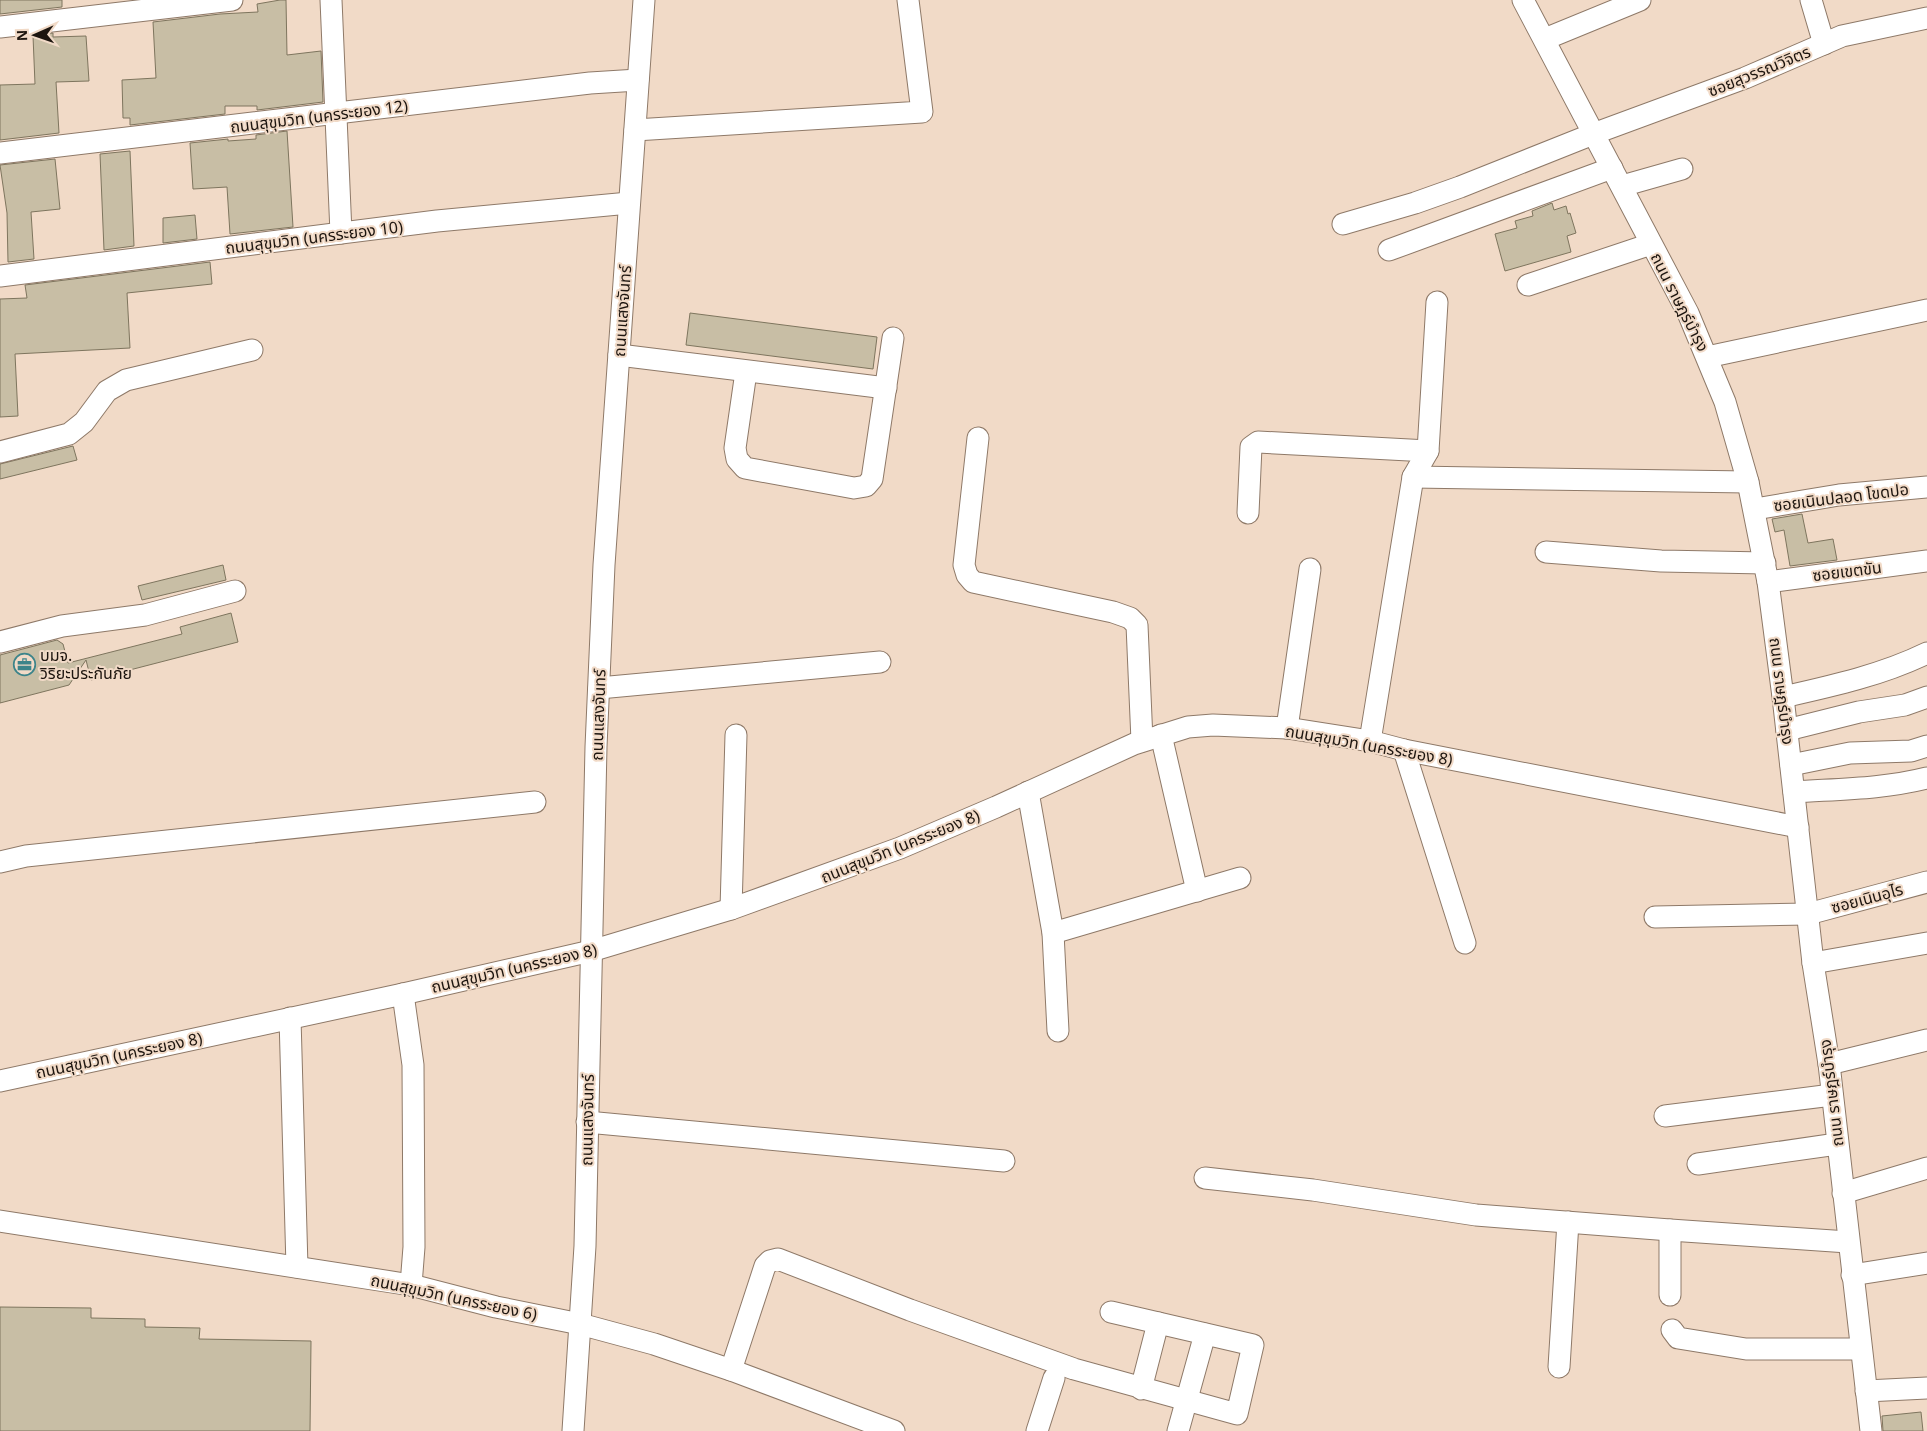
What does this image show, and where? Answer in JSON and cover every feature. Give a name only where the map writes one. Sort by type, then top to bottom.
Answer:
[{"type":"street","points":[[0,27],[232,0]]},
{"type":"street","points":[[331,0],[341,234]]},
{"type":"street","name":"ถนนแสงจันทร์","points":[[573,1431],[585,1246],[591,951],[604,565],[644,0]]},
{"type":"street","points":[[635,130],[922,112],[908,0]]},
{"type":"street","name":"ถนน ราษฎร์บำรุง","points":[[1523,0],[1688,313],[1725,402],[1755,509],[1783,697],[1814,963],[1829,1064],[1871,1431]]},
{"type":"street","points":[[1545,39],[1640,0]]},
{"type":"street","points":[[1811,0],[1824,44]]},
{"type":"street","name":"ซอยสุวรรณวิจิตร","points":[[1343,224],[1415,203],[1460,187],[1593,134],[1745,78],[1842,36],[1927,18]]},
{"type":"street","name":"ถนนสุขุมวิท (นครระยอง 12)","points":[[0,152],[590,83],[638,80]]},
{"type":"street","points":[[1389,250],[1617,177],[1682,169]]},
{"type":"street","name":"ถนนสุขุมวิท (นครระยอง 10)","points":[[0,276],[437,222],[629,203]]},
{"type":"street","points":[[1528,285],[1651,244]]},
{"type":"street","points":[[1370,742],[1413,477],[1428,451],[1437,302]]},
{"type":"street","points":[[1707,357],[1927,310]]},
{"type":"street","points":[[746,372],[735,448],[737,459],[745,468],[854,488],[866,486],[872,479],[893,338]]},
{"type":"street","points":[[0,452],[69,434],[84,422],[107,391],[126,380],[252,350]]},
{"type":"street","points":[[618,355],[886,388]]},
{"type":"street","points":[[978,438],[964,565],[967,575],[973,582],[1113,612],[1130,618],[1137,626],[1152,738],[1197,891]]},
{"type":"street","points":[[1248,513],[1251,447],[1258,442],[1428,451]]},
{"type":"street","points":[[1413,477],[1748,482]]},
{"type":"street","name":"ซอยเนินปลอด โขดปอ","points":[[1755,509],[1839,495],[1927,487]]},
{"type":"street","name":"ซอยเขตขัน","points":[[1546,552],[1661,561],[1766,573],[1927,561]]},
{"type":"street","points":[[1287,728],[1310,569]]},
{"type":"street","points":[[0,642],[62,626],[145,615],[235,591]]},
{"type":"street","points":[[1783,697],[1838,685],[1904,664],[1927,653]]},
{"type":"street","points":[[599,688],[880,662]]},
{"type":"street","points":[[1787,730],[1859,712],[1905,705],[1927,697]]},
{"type":"street","name":"ถนนสุขุมวิท (นครระยอง 8)","points":[[0,1080],[403,994],[591,951],[731,909],[900,848],[1152,738],[1188,727],[1213,725],[1287,728],[1370,742],[1798,827]]},
{"type":"street","points":[[731,909],[736,735]]},
{"type":"street","points":[[1791,765],[1850,753],[1911,750],[1927,746]]},
{"type":"street","points":[[1404,750],[1466,943]]},
{"type":"street","points":[[1794,792],[1862,787],[1927,778]]},
{"type":"street","points":[[1028,792],[1053,932],[1058,1031]]},
{"type":"street","points":[[0,862],[36,855],[535,802]]},
{"type":"street","points":[[1053,932],[1240,878]]},
{"type":"street","name":"ซอยเนินอุไร","points":[[1655,917],[1808,914],[1927,882]]},
{"type":"street","points":[[1814,963],[1927,943]]},
{"type":"street","points":[[403,994],[413,1065],[414,1247],[411,1285]]},
{"type":"street","points":[[290,1018],[297,1267]]},
{"type":"street","points":[[1829,1064],[1927,1040]]},
{"type":"street","points":[[1664,1116],[1832,1095]]},
{"type":"street","points":[[587,1122],[1004,1161]]},
{"type":"street","points":[[1698,1164],[1837,1144]]},
{"type":"street","points":[[1843,1193],[1927,1168]]},
{"type":"street","points":[[1205,1178],[1313,1190],[1476,1215],[1848,1242]]},
{"type":"street","name":"ถนนสุขุมวิท (นครระยอง 6)","points":[[0,1221],[411,1285],[496,1307],[580,1324],[654,1344],[731,1370],[894,1431]]},
{"type":"street","points":[[1559,1367],[1568,1222]]},
{"type":"street","points":[[1670,1230],[1670,1295]]},
{"type":"street","points":[[731,1370],[765,1266],[770,1261],[778,1259],[910,1310],[1074,1369],[1237,1414],[1252,1345],[1111,1312]]},
{"type":"street","points":[[1852,1275],[1927,1263]]},
{"type":"street","points":[[1141,1389],[1158,1323]]},
{"type":"street","points":[[1672,1330],[1678,1338],[1746,1349],[1861,1350]]},
{"type":"street","points":[[1178,1431],[1206,1334]]},
{"type":"street","points":[[1037,1431],[1054,1378]]},
{"type":"street","points":[[1866,1391],[1927,1388]]},
{"type":"building","points":[[0,0],[62,0],[62,7],[0,14]]},
{"type":"building","points":[[286,0],[287,55],[321,51],[323,102],[257,110],[257,106],[225,106],[225,114],[130,125],[130,118],[123,118],[122,80],[156,78],[153,22],[220,14],[258,12],[257,4]]},
{"type":"building","points":[[53,33],[53,37],[86,36],[89,81],[56,82],[59,133],[0,140],[0,85],[35,84],[33,36]]},
{"type":"building","points":[[287,131],[293,227],[230,234],[227,187],[193,189],[190,143],[228,139],[228,141],[256,139],[256,135]]},
{"type":"building","points":[[130,151],[134,246],[104,250],[100,154]]},
{"type":"building","points":[[55,159],[60,209],[31,212],[34,259],[8,262],[7,213],[0,165]]},
{"type":"building","points":[[1552,203],[1554,210],[1566,206],[1568,214],[1570,213],[1576,233],[1567,236],[1571,252],[1505,271],[1495,234],[1517,228],[1515,221],[1533,216],[1532,211]]},
{"type":"building","points":[[195,215],[197,239],[163,243],[163,218]]},
{"type":"building","points":[[210,262],[212,284],[127,293],[130,348],[15,354],[18,416],[0,417],[0,299],[27,298],[25,285]]},
{"type":"building","points":[[690,313],[877,337],[873,369],[686,345]]},
{"type":"building","points":[[73,446],[77,460],[0,479],[0,464]]},
{"type":"building","points":[[1802,514],[1808,543],[1833,539],[1837,560],[1790,566],[1784,530],[1775,532],[1772,519]]},
{"type":"building","points":[[223,565],[226,580],[142,600],[138,586]]},
{"type":"building","points":[[231,613],[238,642],[91,680],[86,660],[69,685],[0,703],[0,655],[57,640],[63,644],[68,663],[182,634],[180,627]]},
{"type":"building","points":[[0,1307],[91,1308],[91,1318],[145,1319],[145,1327],[200,1328],[199,1339],[311,1341],[310,1431],[0,1431]]},
{"type":"building","points":[[1921,1412],[1923,1431],[1883,1431],[1882,1416]]},
{"type":"place","name":"บมจ. วิริยะประกันภัย","points":[[24,664]]}]
